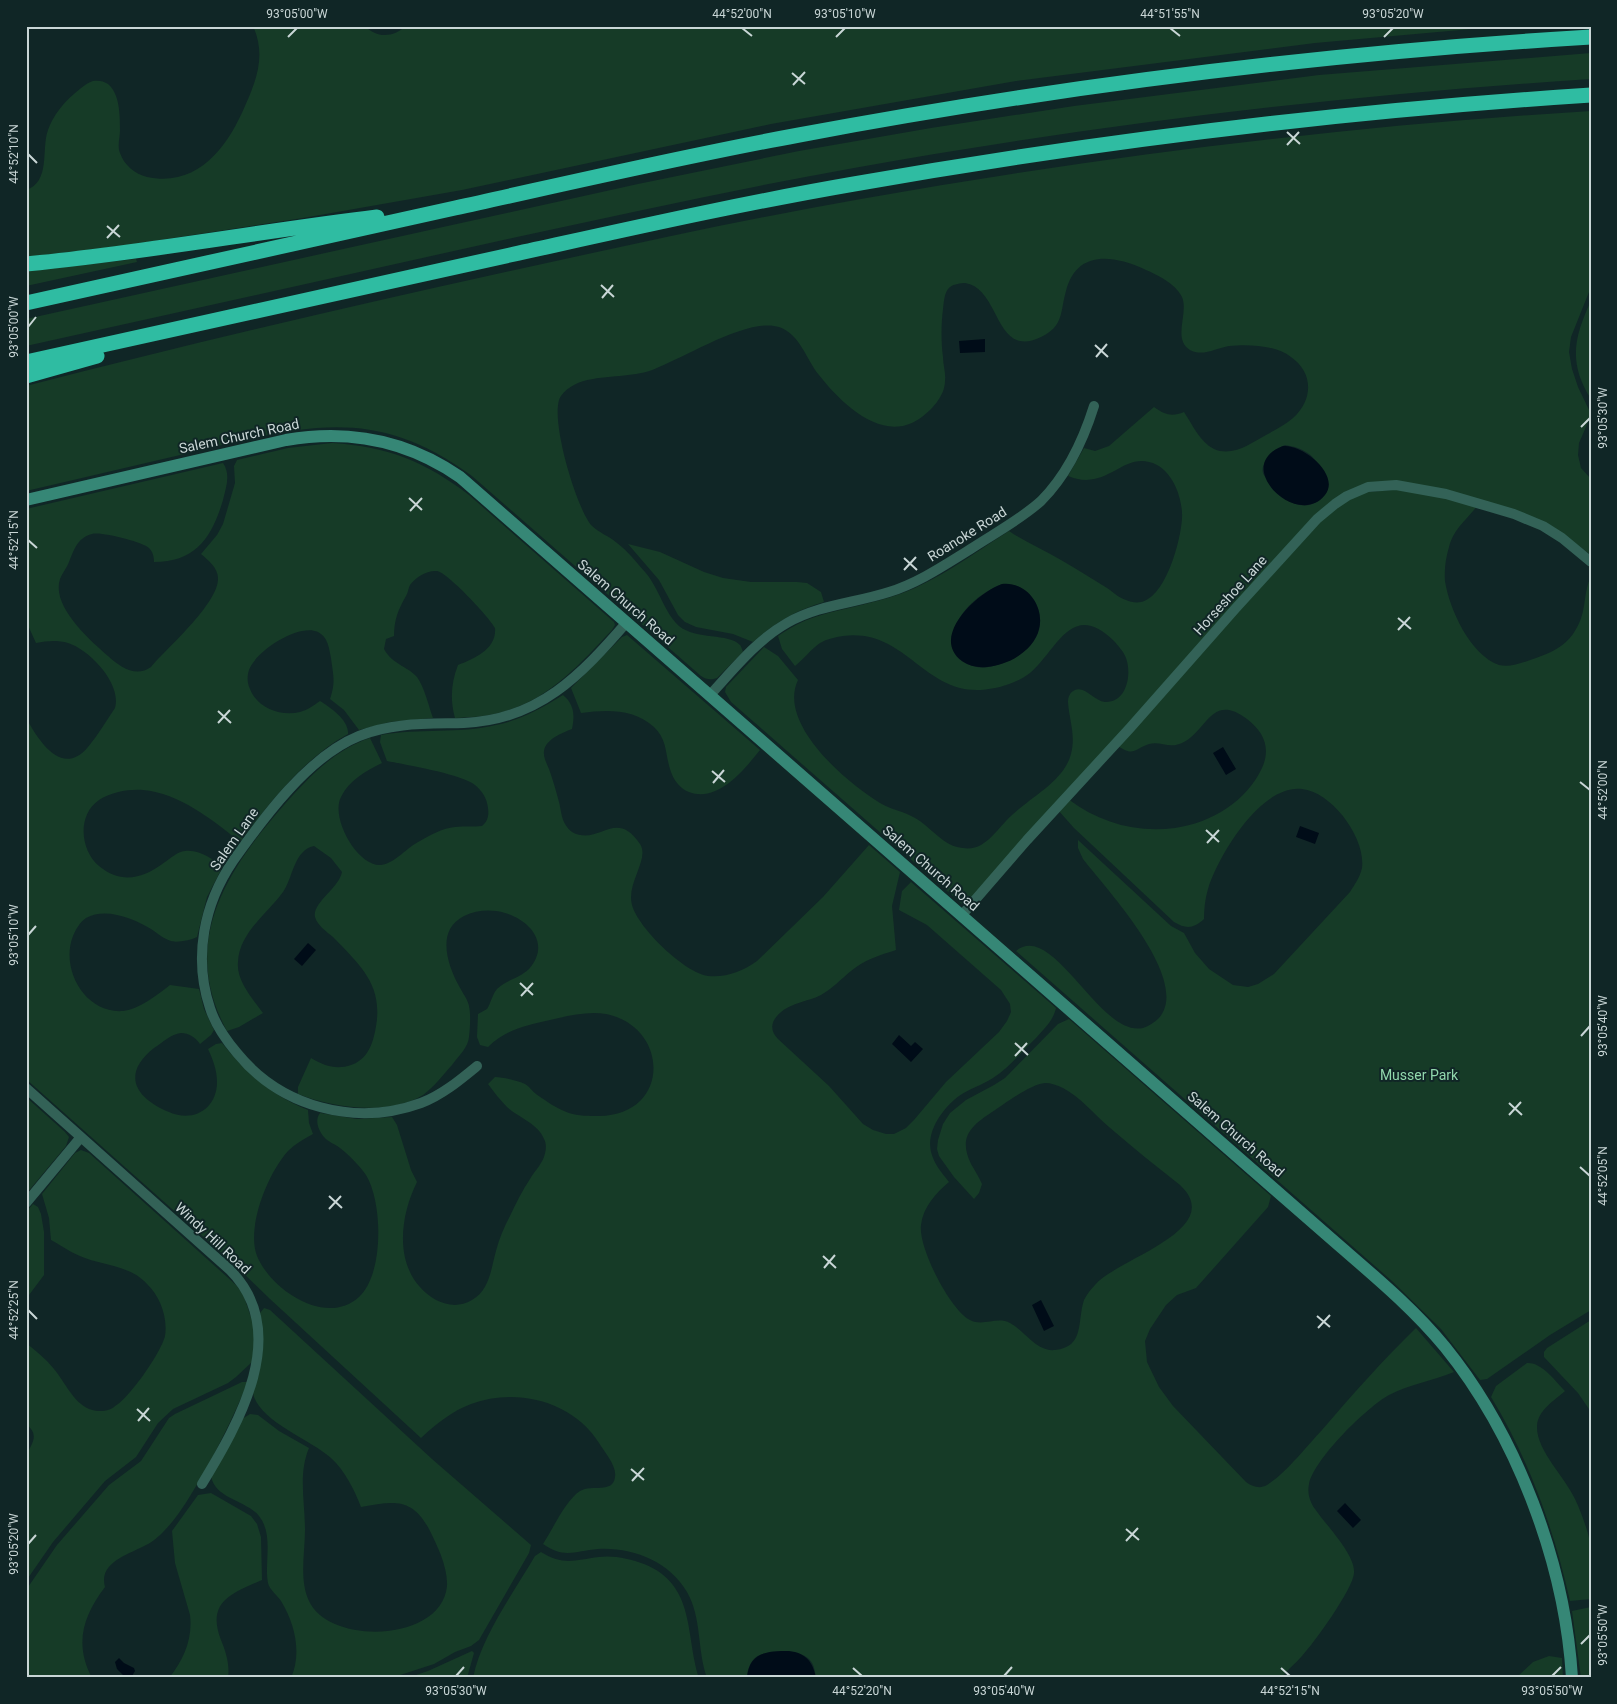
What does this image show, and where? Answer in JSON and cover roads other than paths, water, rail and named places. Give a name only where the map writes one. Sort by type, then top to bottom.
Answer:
[{"type":"highway","points":[[26,303],[465,206],[796,136],[1019,98],[1317,59],[1591,37]]},
{"type":"highway","points":[[26,362],[727,209],[855,184],[1045,152],[1303,119],[1500,101],[1591,95]]},
{"type":"highway","points":[[26,264],[122,253],[304,226],[465,206]]},
{"type":"highway","points":[[26,376],[269,308]]},
{"type":"street","name":"Roanoke Road","points":[[710,695],[760,643],[788,622],[817,610],[887,593],[915,582],[944,566],[1029,510],[1046,496],[1064,472],[1084,436],[1094,406]]},
{"type":"street","name":"Salem Church Road","points":[[26,500],[297,438],[332,435],[377,440],[402,447],[425,456],[460,477],[1368,1270],[1444,1345],[1488,1409],[1508,1447],[1531,1501],[1559,1590],[1572,1678]]},
{"type":"street","name":"Horseshoe Lane","points":[[962,914],[1310,526],[1323,513],[1347,496],[1368,488],[1396,485],[1471,501],[1514,514],[1538,524],[1562,538],[1591,562]]},
{"type":"street","name":"Salem Lane","points":[[477,1066],[427,1100],[402,1108],[376,1113],[351,1113],[324,1109],[304,1103],[279,1090],[261,1078],[239,1056],[222,1034],[210,1008],[204,982],[201,955],[203,935],[213,899],[227,869],[268,814],[305,773],[334,749],[357,737],[391,727],[486,721],[518,713],[541,702],[563,688],[585,668],[627,622]]},
{"type":"street","name":"Windy Hill Road","points":[[26,1088],[230,1270],[245,1287],[254,1304],[259,1336],[258,1356],[252,1383],[235,1424],[202,1484]]},
{"type":"street","points":[[26,1203],[81,1137]]},
{"type":"park label","name":"Musser Park","points":[[1419,1075]]}]
